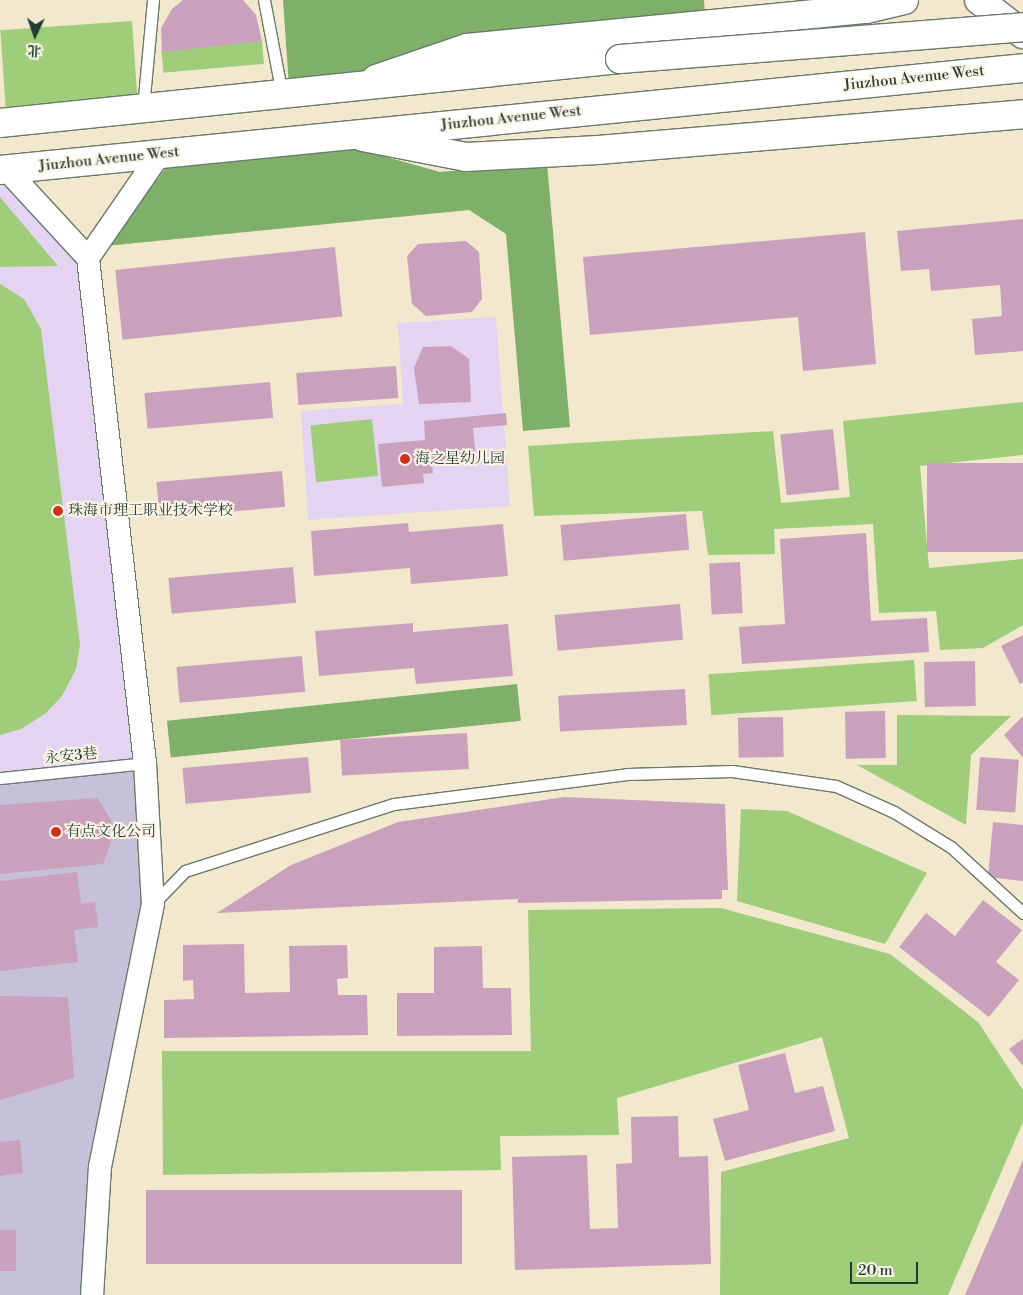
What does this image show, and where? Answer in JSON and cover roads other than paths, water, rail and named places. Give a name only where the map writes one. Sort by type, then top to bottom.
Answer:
[{"type":"main road","points":[[351,87],[467,48],[866,9],[904,0]]},
{"type":"main road","points":[[979,0],[1023,34]]},
{"type":"main road","points":[[0,123],[143,110],[620,59],[1023,27]]},
{"type":"main road","name":"Jiuzhou Avenue West","points":[[3,170],[627,106],[1023,68]]},
{"type":"main road","points":[[352,135],[466,157],[608,149],[1023,114]]},
{"type":"street","points":[[88,258],[159,154]]},
{"type":"street","points":[[3,170],[88,258],[145,763],[153,904],[100,1166],[92,1295]]},
{"type":"lane","points":[[143,110],[153,0]]},
{"type":"lane","points":[[264,0],[282,95]]},
{"type":"lane","name":"永安3巷","points":[[0,778],[145,763]]},
{"type":"lane","points":[[153,904],[185,871],[394,804],[627,774],[732,771],[836,786],[894,812],[951,847],[1023,913]]},
{"type":"place","name":"海之星幼儿园","points":[[405,459]]},
{"type":"place","name":"珠海市理工职业技术学校","points":[[58,511]]},
{"type":"place","name":"有点文化公司","points":[[56,832]]}]
